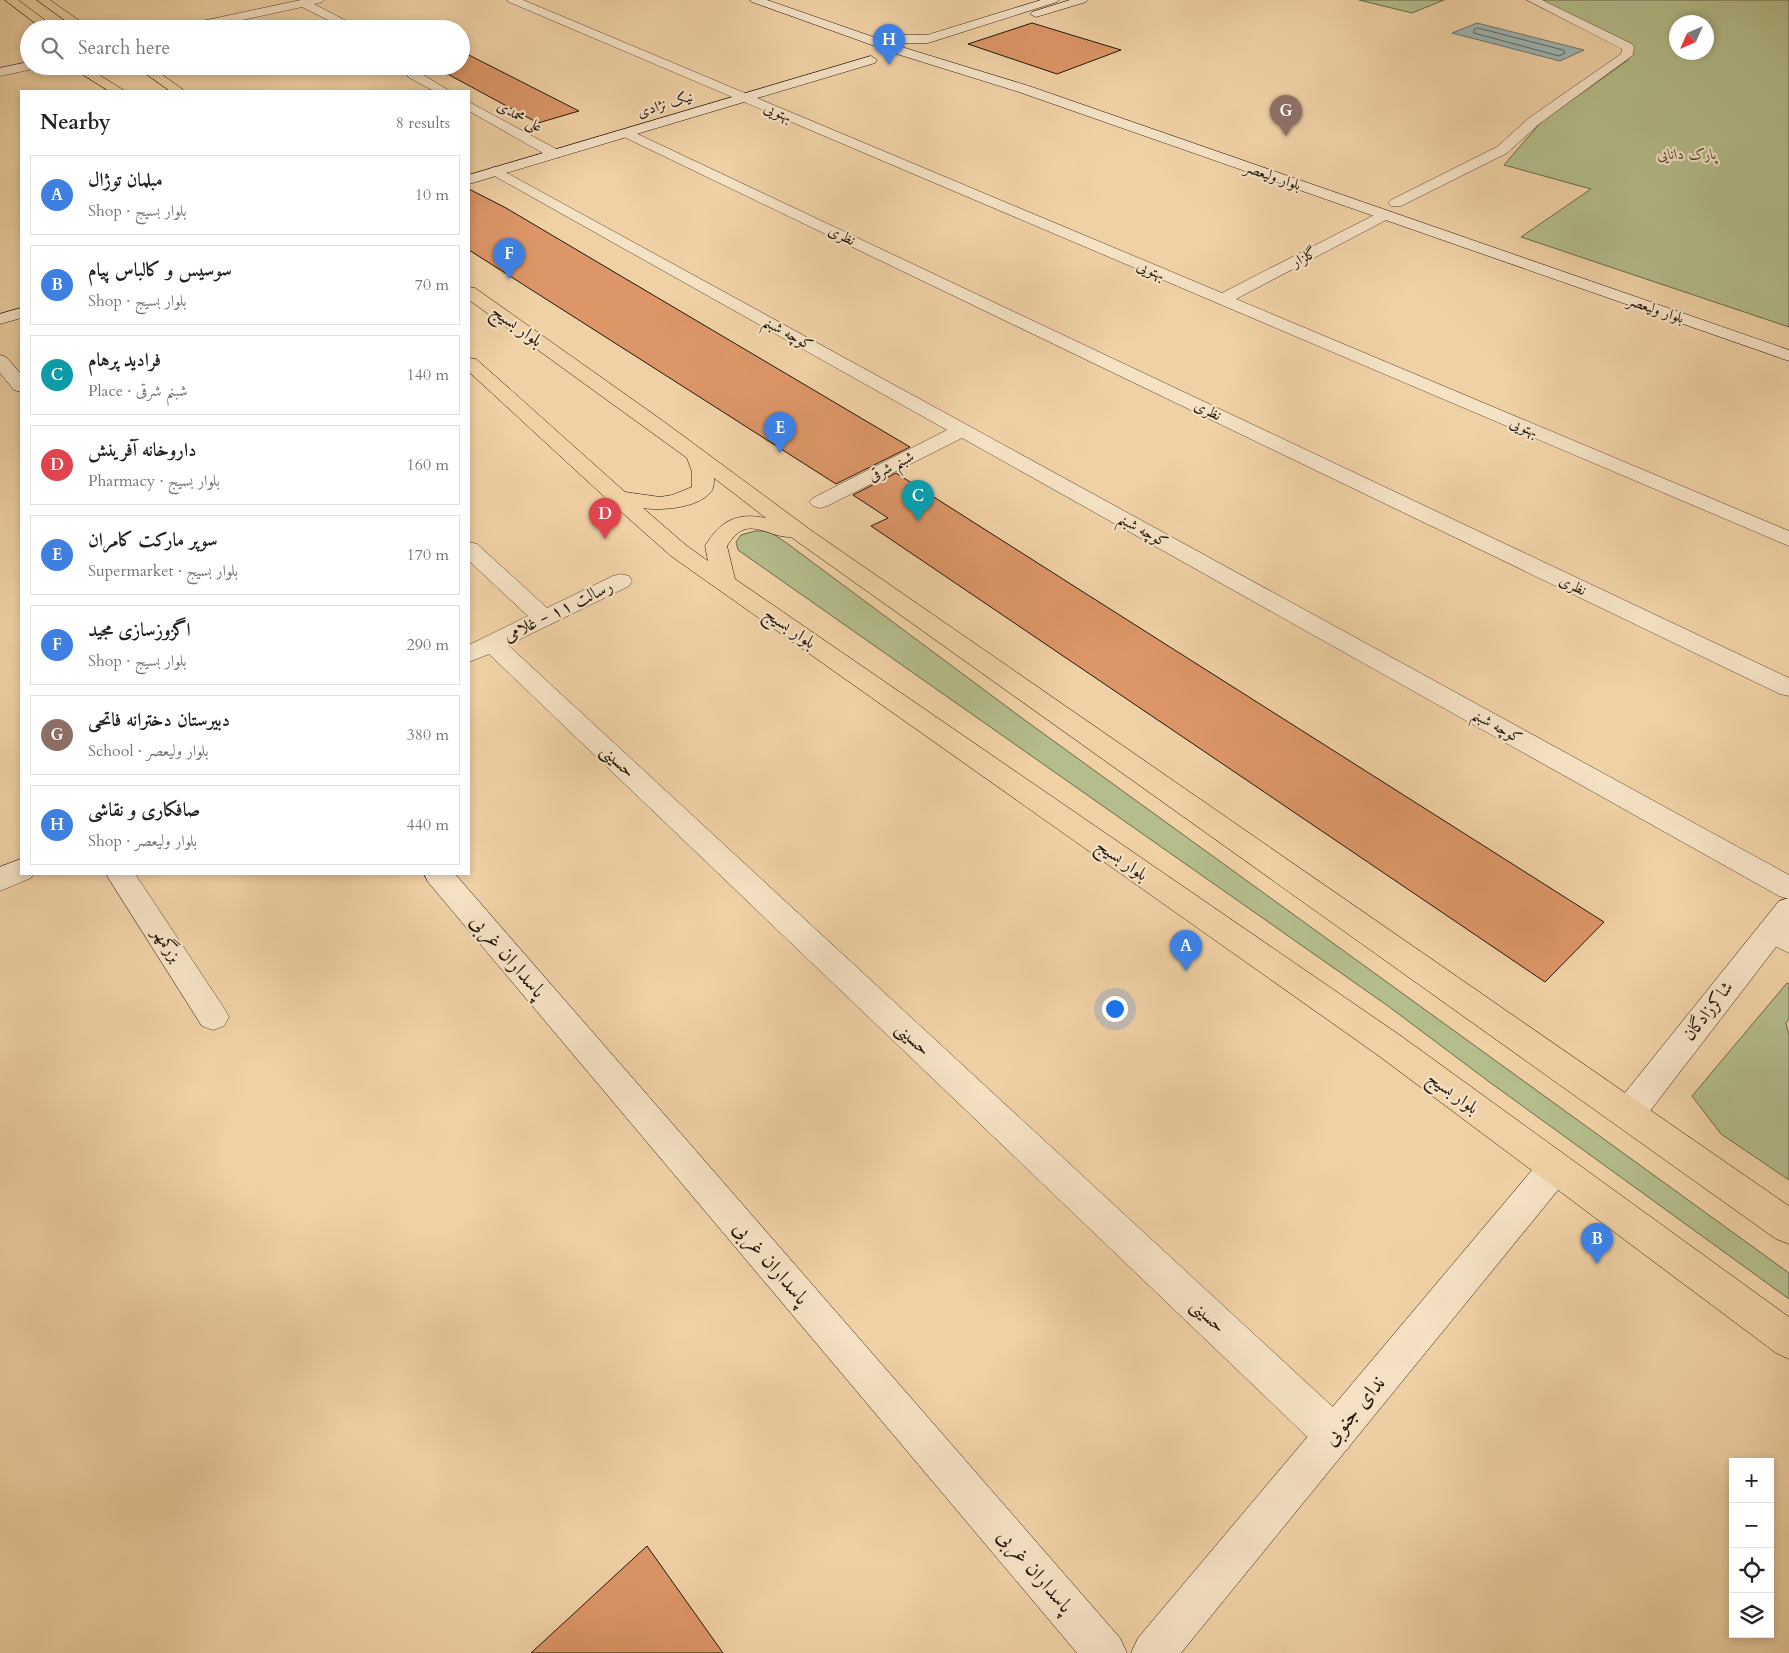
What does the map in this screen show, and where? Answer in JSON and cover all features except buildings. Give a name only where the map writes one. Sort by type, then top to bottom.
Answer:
[{"type":"main road","points":[[11,0],[39,20]]},
{"type":"main road","points":[[43,0],[72,20]]},
{"type":"main road","points":[[90,75],[116,90]]},
{"type":"main road","points":[[114,75],[125,82],[123,90]]},
{"type":"main road","points":[[154,75],[177,90]]},
{"type":"main road","name":"بلوار بسیج","points":[[470,293],[804,536],[1789,1227]]},
{"type":"main road","name":"بلوار بسیج","points":[[470,364],[522,409],[615,496],[679,551],[1382,1040],[1789,1340]]},
{"type":"main road","points":[[615,496],[664,504],[683,500],[702,490],[705,482],[696,456]]},
{"type":"main road","points":[[724,582],[716,546],[719,540],[733,528],[745,522],[764,522],[804,536]]},
{"type":"street","points":[[269,0],[283,8]]},
{"type":"street","points":[[226,20],[318,0]]},
{"type":"street","name":"بهتویی","points":[[513,0],[1789,539]]},
{"type":"street","points":[[904,39],[928,38],[1053,0]]},
{"type":"street","points":[[928,38],[931,43],[945,46],[1014,21],[1082,0]]},
{"type":"street","name":"گلزار","points":[[1222,300],[1389,206],[1502,150],[1534,121],[1628,55],[1628,47],[1533,0]]},
{"type":"street","name":"بلوار ولیعصر","points":[[758,1],[803,6],[1108,104],[1256,155]]},
{"type":"street","points":[[302,3],[337,20]]},
{"type":"street","name":"بلوار ولیعصر","points":[[784,3],[878,42],[928,59],[1124,124],[1389,206],[1789,356]]},
{"type":"street","points":[[999,17],[1014,21]]},
{"type":"street","points":[[871,60],[881,52],[878,42]]},
{"type":"street","name":"نیک نژادی","points":[[470,180],[871,60],[905,56],[928,59]]},
{"type":"street","points":[[0,72],[20,68]]},
{"type":"street","points":[[415,75],[441,90]]},
{"type":"street","points":[[1089,112],[1108,114],[1118,111],[1108,104]]},
{"type":"street","name":"علی محمدی","points":[[470,107],[555,154]]},
{"type":"street","points":[[1124,124],[1117,118],[1118,116],[1129,113],[1144,116]]},
{"type":"street","name":"نظری","points":[[627,132],[1789,688]]},
{"type":"street","name":"کوچه شبنم","points":[[496,171],[1789,888]]},
{"type":"street","name":"بلوار ولیعصر","points":[[1389,206],[1416,210]]},
{"type":"street","points":[[0,319],[20,313]]},
{"type":"street","points":[[0,361],[20,385]]},
{"type":"street","name":"شبنم شرقی","points":[[820,502],[962,430]]},
{"type":"street","points":[[470,550],[544,618]]},
{"type":"street","name":"رسالت ۱۱ - غلامی","points":[[480,648],[620,581]]},
{"type":"street","name":"حسینی","points":[[480,648],[1334,1435]]},
{"type":"street","points":[[0,880],[20,870]]},
{"type":"street","name":"بزرگمهر","points":[[121,875],[213,1017]]},
{"type":"street","name":"پاسداران غربی","points":[[439,875],[1104,1653]]},
{"type":"street","name":"شاکرزادگان","points":[[1628,1114],[1783,927]]},
{"type":"street","name":"ندای جنوبی","points":[[1153,1653],[1555,1168]]},
{"type":"green space","points":[[1359,0],[1444,0],[1412,13]]},
{"type":"green space","name":"پارک دانایی","points":[[1540,0],[1789,0],[1789,327],[1521,237],[1591,189],[1504,165],[1541,122],[1628,60],[1629,50]]},
{"type":"green space","points":[[755,531],[769,531],[788,544],[1026,721],[1789,1273],[1789,1299],[1488,1081],[1388,1006],[738,550],[736,542],[741,535]]},
{"type":"green space","points":[[1787,983],[1789,984],[1789,1019],[1786,1023],[1789,1036],[1789,1180],[1721,1134],[1692,1096]]},
{"type":"water","points":[[1477,23],[1584,50],[1560,61],[1452,33]]},
{"type":"place","name":"صافکاری و نقاشی","points":[[889,65]]},
{"type":"place","name":"دبیرستان دخترانه فاتحی","points":[[1286,136]]},
{"type":"place","name":"اگزوزسازی مجید","points":[[509,279]]},
{"type":"place","name":"سوپر مارکت کامران","points":[[780,453]]},
{"type":"place","name":"فرادید پرهام","points":[[918,521]]},
{"type":"place","name":"داروخانه آفرینش","points":[[605,539]]},
{"type":"place","name":"مبلمان توژال","points":[[1186,971]]},
{"type":"place","name":"سوسیس و کالباس پیام","points":[[1597,1264]]}]
